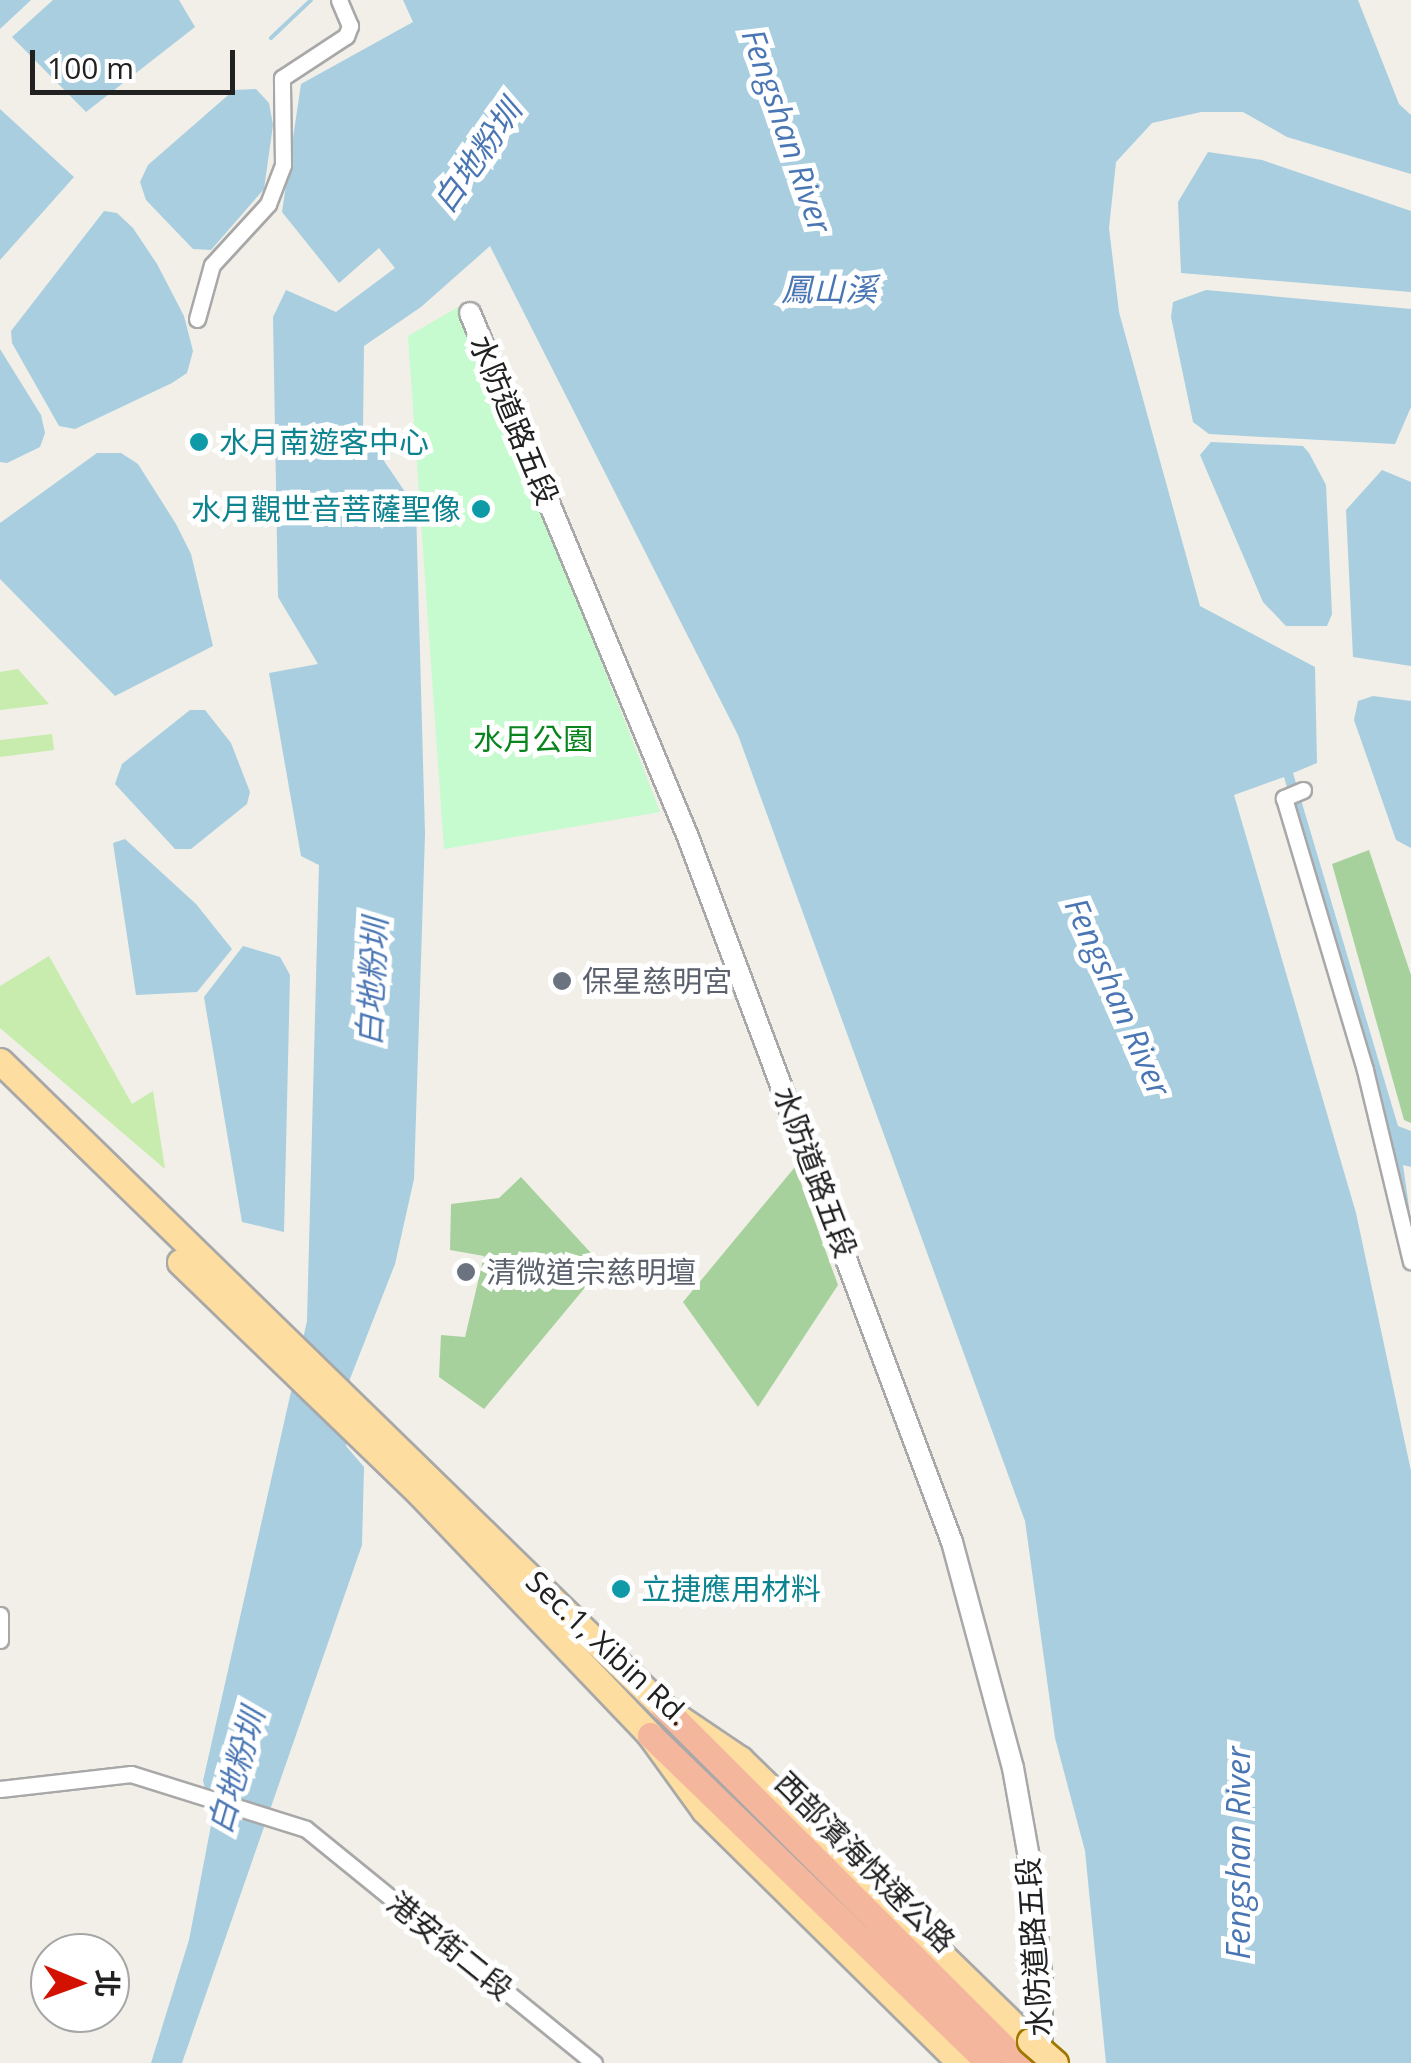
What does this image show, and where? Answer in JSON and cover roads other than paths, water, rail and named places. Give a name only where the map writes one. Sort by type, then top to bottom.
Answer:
[{"type":"highway","name":"西部濱海快速公路","points":[[650,1735],[988,2063]]},
{"type":"main road","points":[[0,1061],[274,1328],[358,1424]]},
{"type":"main road","points":[[0,1085],[284,1364],[358,1424]]},
{"type":"main road","name":"Sec.1, Xibin Rd.","points":[[358,1424],[663,1707],[740,1759],[1031,2056],[1055,2063]]},
{"type":"main road","name":"Sec.1, Xibin Rd.","points":[[358,1424],[650,1735],[704,1810],[961,2063]]},
{"type":"street","points":[[197,319],[212,265],[268,204],[283,165],[282,78],[346,36],[350,26],[339,0]]},
{"type":"street","name":"水防道路五段","points":[[470,312],[688,836],[952,1542],[1013,1768],[1029,1858],[1042,1982],[1031,2056]]},
{"type":"street","points":[[1303,790],[1284,798],[1366,1070],[1411,1262]]},
{"type":"street","points":[[0,1615],[0,1640]]},
{"type":"street","name":"港安街二段","points":[[0,1789],[132,1774],[306,1829],[594,2063]]},
{"type":"water","points":[[0,0],[31,0],[0,29]]},
{"type":"water","points":[[53,0],[179,0],[195,27],[86,112],[12,37]]},
{"type":"water","name":"鳳山溪","points":[[403,0],[1358,0],[1399,104],[1411,115],[1411,174],[1287,137],[1243,112],[1201,112],[1152,123],[1116,162],[1109,228],[1119,312],[1200,606],[1315,667],[1317,763],[1293,773],[1398,1126],[1411,1131],[1411,1167],[1403,1165],[1411,1221],[1284,777],[1234,795],[1356,1213],[1411,1471],[1411,2063],[1106,2063],[1085,1851],[1055,1738],[1025,1521],[738,735],[490,246],[421,307],[364,346],[363,430],[416,508],[425,834],[414,1179],[395,1264],[348,1384],[354,1401],[346,1446],[364,1467],[362,1545],[182,2063],[151,2063],[189,1940],[213,1815],[203,1781],[307,1321],[319,865],[301,856],[269,673],[318,664],[278,597],[273,317],[286,290],[336,312],[395,268],[379,248],[339,283],[282,212],[301,84],[413,22]]},
{"type":"water","points":[[256,89],[269,103],[273,125],[264,189],[211,250],[193,249],[146,200],[140,182],[148,165],[234,90]]},
{"type":"water","points":[[0,109],[74,177],[0,260]]},
{"type":"water","points":[[1208,152],[1262,160],[1411,211],[1411,292],[1181,273],[1178,202]]},
{"type":"water","points":[[104,211],[117,213],[133,228],[157,264],[184,316],[193,351],[187,373],[172,383],[75,429],[59,426],[12,343],[11,331]]},
{"type":"water","points":[[1206,290],[1411,309],[1411,407],[1395,444],[1209,434],[1193,422],[1171,317],[1173,302]]},
{"type":"water","points":[[0,349],[41,415],[45,433],[40,447],[7,463],[0,462]]},
{"type":"water","points":[[1211,442],[1303,446],[1309,453],[1326,485],[1332,614],[1327,626],[1286,626],[1263,602],[1200,455]]},
{"type":"water","points":[[97,453],[121,453],[138,464],[176,524],[191,554],[213,646],[115,696],[0,579],[0,523]]},
{"type":"water","points":[[1382,470],[1411,482],[1411,666],[1353,657],[1346,510]]},
{"type":"water","points":[[1373,696],[1411,701],[1411,848],[1396,840],[1354,720],[1358,701]]},
{"type":"water","points":[[190,710],[205,710],[231,743],[250,792],[247,804],[191,849],[175,849],[115,784],[122,764]]},
{"type":"water","points":[[125,839],[196,904],[232,949],[197,992],[136,995],[113,843]]},
{"type":"water","points":[[243,946],[280,957],[290,975],[284,1232],[242,1222],[204,997]]},
{"type":"waterway","points":[[271,38],[311,0]]},
{"type":"place","name":"水月南遊客中心","points":[[199,442]]},
{"type":"place","name":"水月觀世音菩薩聖像","points":[[481,509]]},
{"type":"place","name":"保星慈明宮","points":[[562,981]]},
{"type":"place","name":"清微道宗慈明壇","points":[[466,1272]]},
{"type":"place","name":"立捷應用材料","points":[[621,1589]]},
{"type":"water label","name":"Fengshan River","points":[[787,131]]},
{"type":"water label","name":"白地粉圳","points":[[477,156]]},
{"type":"water label","name":"白地粉圳","points":[[372,982]]},
{"type":"water label","name":"Fengshan River","points":[[1118,997]]},
{"type":"water label","name":"白地粉圳","points":[[236,1771]]},
{"type":"water label","name":"Fengshan River","points":[[1238,1853]]},
{"type":"park label","name":"水月公園","points":[[533,739]]}]
